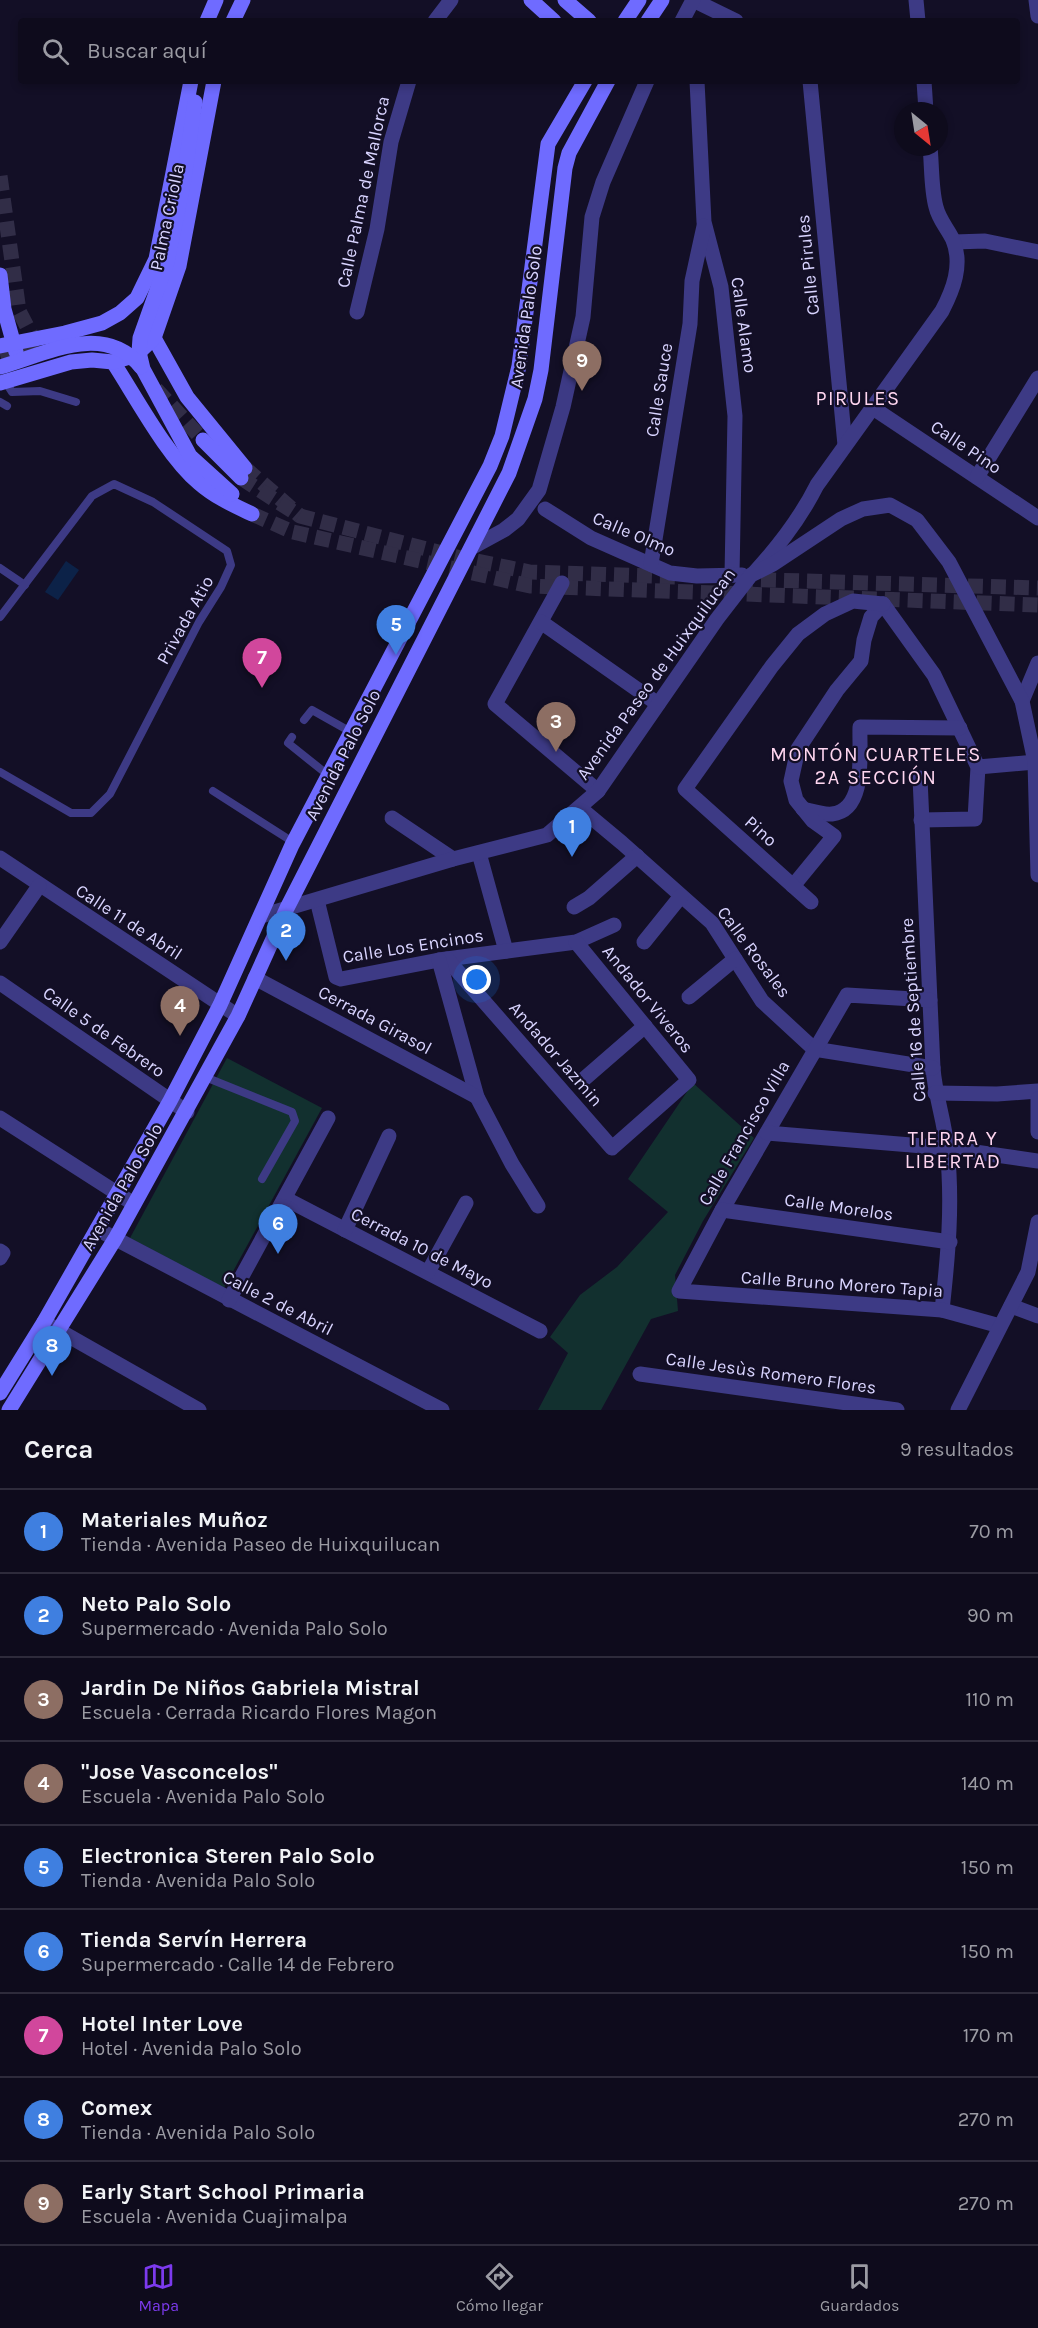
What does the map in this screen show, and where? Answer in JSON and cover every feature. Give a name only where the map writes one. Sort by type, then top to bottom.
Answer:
[{"type":"main road","points":[[208,18],[216,0]]},
{"type":"main road","points":[[234,18],[243,0]]},
{"type":"main road","points":[[531,0],[551,18]]},
{"type":"main road","points":[[565,0],[586,18]]},
{"type":"main road","points":[[627,18],[639,0]]},
{"type":"main road","points":[[650,18],[662,0]]},
{"type":"main road","name":"Palma Criolla","points":[[20,341],[102,323],[120,313],[136,298],[156,260],[191,84]]},
{"type":"main road","points":[[143,369],[139,352],[140,339],[167,262],[183,185],[195,102],[192,84]]},
{"type":"main road","name":"Palma Criolla","points":[[154,338],[179,267],[213,84]]},
{"type":"main road","name":"Avenida Palo Solo","points":[[0,1394],[44,1322],[170,1101],[219,1005],[293,842],[479,490],[496,452],[519,366],[548,144],[583,84]]},
{"type":"main road","name":"Avenida Palo Solo","points":[[9,1410],[115,1239],[187,1112],[238,1016],[287,908],[509,473],[537,389],[565,168],[569,153],[606,84]]},
{"type":"main road","points":[[159,241],[164,234],[174,233],[183,243]]},
{"type":"main road","points":[[0,275],[4,309],[20,341]]},
{"type":"main road","points":[[527,304],[549,306]]},
{"type":"main road","points":[[4,309],[18,328],[28,374]]},
{"type":"main road","points":[[2,377],[28,374],[72,362],[92,360],[113,362],[136,355],[154,338],[187,397],[243,473],[203,440]]},
{"type":"main road","points":[[2,377],[83,342],[103,343],[123,349],[143,369],[190,456],[252,514],[224,501],[200,484],[180,465],[113,362]]},
{"type":"main road","points":[[377,682],[397,693]]},
{"type":"street","points":[[437,18],[451,0]]},
{"type":"street","points":[[684,18],[693,0]]},
{"type":"street","points":[[693,0],[694,18]]},
{"type":"street","points":[[693,0],[730,18]]},
{"type":"street","points":[[916,0],[918,18]]},
{"type":"street","points":[[1036,0],[1038,16]]},
{"type":"street","name":"Calle Palma de Mallorca","points":[[357,312],[377,229],[391,142],[408,84]]},
{"type":"street","points":[[471,548],[504,530],[518,519],[539,490],[563,407],[583,317],[592,217],[603,182],[646,84]]},
{"type":"street","name":"Calle Alamo","points":[[697,84],[704,222],[721,287],[735,416],[732,575]]},
{"type":"street","name":"Calle Pirules","points":[[810,84],[845,445]]},
{"type":"street","points":[[924,84],[925,102]]},
{"type":"street","points":[[752,575],[807,504],[817,485],[942,311],[954,289],[957,267],[954,242],[935,206],[931,156]]},
{"type":"street","name":"Calle Sauce","points":[[651,564],[690,324],[692,281],[704,222]]},
{"type":"street","points":[[954,242],[985,241],[1038,252]]},
{"type":"street","points":[[977,477],[1038,378]]},
{"type":"street","name":"Calle Pino","points":[[873,408],[1038,518]]},
{"type":"street","name":"Avenida Paseo de Huixquilucan","points":[[261,916],[453,859],[547,835],[598,791],[717,619],[752,575],[773,564],[841,519],[862,509],[890,505],[918,520],[948,562],[1022,701],[1035,762],[1038,875]]},
{"type":"street","name":"Calle Olmo","points":[[545,509],[585,535],[670,573],[697,576],[752,575]]},
{"type":"street","points":[[562,584],[495,704],[598,791]]},
{"type":"street","name":"Pino","points":[[811,902],[685,789],[772,666],[798,634],[825,614],[853,601],[883,604]]},
{"type":"street","points":[[793,886],[834,836],[813,821],[796,800],[791,781],[798,749],[837,690],[861,660],[871,617],[883,604],[934,675],[978,767],[975,819],[921,820]]},
{"type":"street","points":[[541,622],[658,704]]},
{"type":"street","points":[[1022,701],[1038,663]]},
{"type":"street","points":[[803,809],[830,814],[842,811],[853,802],[858,788],[860,727],[960,728]]},
{"type":"street","points":[[978,767],[1035,762]]},
{"type":"street","name":"Calle 16 de Septiembre","points":[[920,778],[933,1068],[935,1093],[947,1148],[950,1242],[942,1310]]},
{"type":"street","name":"Calle Rosales","points":[[580,808],[712,923],[762,1001],[814,1049]]},
{"type":"street","points":[[392,818],[453,859]]},
{"type":"street","points":[[479,853],[506,951]]},
{"type":"street","points":[[574,907],[590,898],[637,856]]},
{"type":"street","name":"Calle 11 de Abril","points":[[0,858],[238,1016]]},
{"type":"street","points":[[0,942],[39,886]]},
{"type":"street","points":[[644,942],[681,896]]},
{"type":"street","name":"Calle Los Encinos","points":[[317,900],[337,979],[443,959],[576,942],[614,925]]},
{"type":"street","name":"Andador Viveros","points":[[576,942],[689,1080]]},
{"type":"street","points":[[443,959],[477,1097],[512,1164],[538,1206]]},
{"type":"street","name":"Andador Jazmin","points":[[443,959],[612,1148],[689,1080]]},
{"type":"street","points":[[689,997],[735,959]]},
{"type":"street","name":"Cerrada Girasol","points":[[255,978],[477,1097]]},
{"type":"street","name":"Calle 5 de Febrero","points":[[0,983],[187,1112]]},
{"type":"street","name":"Calle Francisco Villa","points":[[679,1291],[722,1210],[847,995],[930,1000]]},
{"type":"street","points":[[584,1079],[645,1026]]},
{"type":"street","points":[[814,1049],[933,1068]]},
{"type":"street","points":[[935,1093],[997,1094],[1038,1091]]},
{"type":"street","points":[[1038,1099],[1038,1124]]},
{"type":"street","points":[[0,1118],[134,1204]]},
{"type":"street","points":[[229,1300],[286,1199],[328,1118]]},
{"type":"street","points":[[767,1133],[947,1148],[1038,1161]]},
{"type":"street","points":[[345,1230],[390,1136]]},
{"type":"street","name":"Cerrada 10 de Mayo","points":[[286,1199],[540,1331]]},
{"type":"street","points":[[428,1272],[466,1203]]},
{"type":"street","name":"Calle Morelos","points":[[722,1210],[950,1242]]},
{"type":"street","points":[[958,1410],[1000,1326],[1033,1271],[1038,1222]]},
{"type":"street","name":"Calle 2 de Abril","points":[[97,1229],[442,1410]]},
{"type":"street","name":"Calle Bruno Morero Tapia","points":[[679,1291],[942,1310],[1000,1326]]},
{"type":"street","points":[[1011,1306],[1038,1316]]},
{"type":"street","points":[[44,1322],[199,1410]]},
{"type":"street","name":"Calle Jesùs Romero Flores","points":[[640,1374],[897,1410]]},
{"type":"lane","points":[[2,377],[12,392],[40,391],[76,402]]},
{"type":"lane","name":"Privada Atio","points":[[0,616],[92,496],[114,484],[153,502],[227,551],[231,565],[110,795],[91,813],[71,813],[0,772]]},
{"type":"lane","points":[[1,571],[25,585]]},
{"type":"lane","points":[[304,720],[312,710],[351,732]]},
{"type":"lane","points":[[292,737],[288,743],[328,776]]},
{"type":"lane","points":[[213,791],[293,842]]},
{"type":"lane","points":[[205,1077],[292,1112],[295,1121],[262,1179]]},
{"type":"green space","points":[[227,1058],[322,1108],[224,1288],[130,1238]]},
{"type":"green space","points":[[693,1083],[754,1138],[703,1221],[675,1275],[678,1311],[651,1319],[601,1410],[538,1410],[568,1353],[550,1337],[580,1295],[617,1267],[668,1212],[628,1179]]},
{"type":"water","points":[[66,561],[79,570],[58,600],[45,592]]},
{"type":"tunnel","points":[[0,176],[19,311],[33,338],[43,345]]},
{"type":"tunnel","points":[[0,355],[51,345]]},
{"type":"tunnel","points":[[156,389],[203,440]]},
{"type":"tunnel","points":[[245,468],[300,516]]},
{"type":"tunnel","points":[[241,478],[300,516],[457,557],[530,572],[678,577]]},
{"type":"tunnel","points":[[252,514],[293,532]]},
{"type":"tunnel","points":[[293,532],[530,586],[1038,605]]},
{"type":"tunnel","points":[[738,579],[1038,588]]},
{"type":"place","name":"Early Start School Primaria","points":[[582,391]]},
{"type":"place","name":"Electronica Steren Palo Solo","points":[[396,655]]},
{"type":"place","name":"Hotel Inter Love","points":[[262,688]]},
{"type":"place","name":"Jardin De Niños Gabriela Mistral","points":[[556,752]]},
{"type":"place","name":"Materiales Muñoz","points":[[572,857]]},
{"type":"place","name":"Neto Palo Solo","points":[[286,961]]},
{"type":"place","name":"\"Jose Vasconcelos\"","points":[[180,1036]]},
{"type":"place","name":"Tienda Servín Herrera","points":[[278,1254]]},
{"type":"place","name":"Comex","points":[[52,1376]]},
{"type":"district","name":"PIRULES","points":[[858,398]]},
{"type":"district","name":"MONTÓN CUARTELES 2A SECCIÓN","points":[[876,766]]},
{"type":"district","name":"TIERRA Y LIBERTAD","points":[[953,1150]]}]
